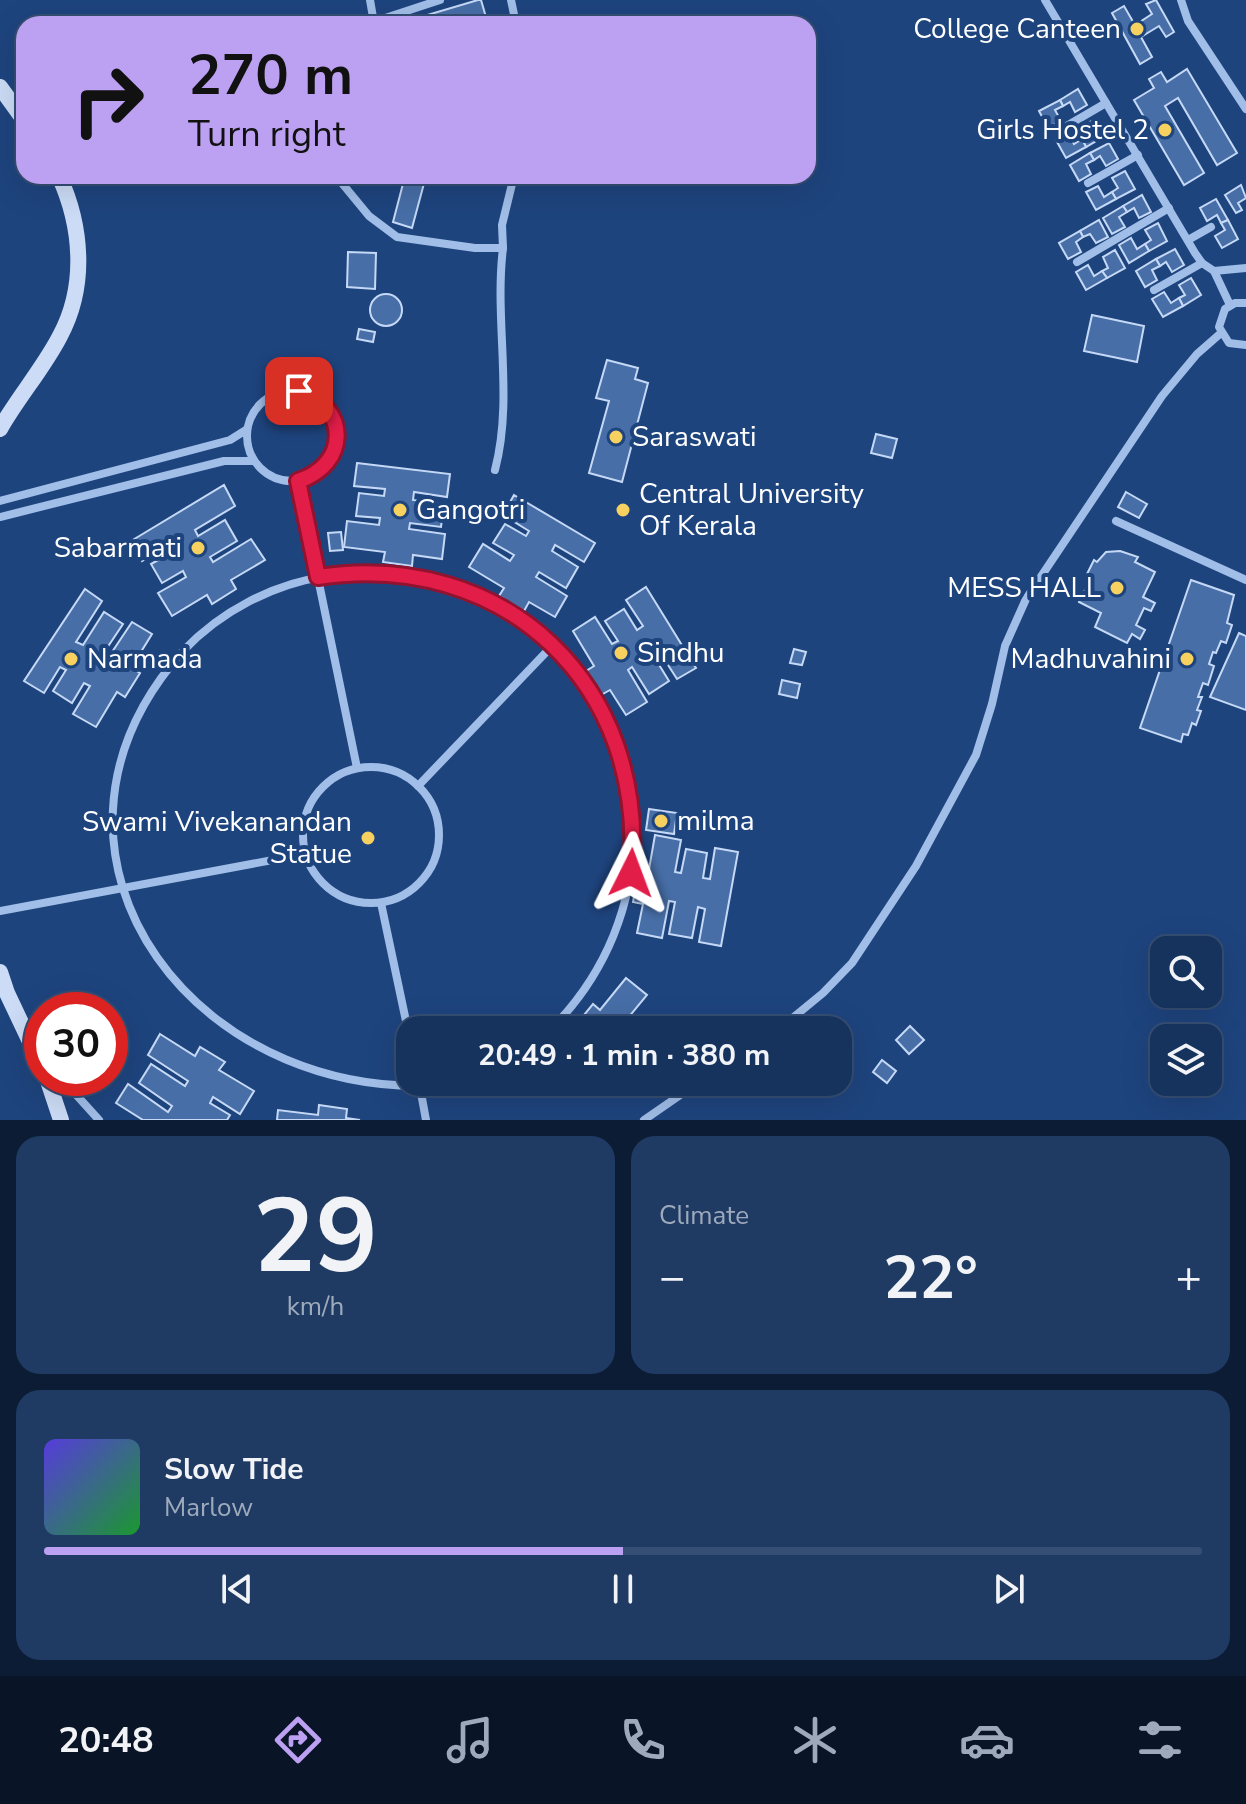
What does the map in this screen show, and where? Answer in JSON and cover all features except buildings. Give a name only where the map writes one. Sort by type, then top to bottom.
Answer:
[{"type":"main road","points":[[0,87],[16,107]]},
{"type":"main road","points":[[0,429],[56,344],[71,307],[79,259],[78,242],[61,184]]},
{"type":"main road","points":[[0,972],[24,1027]]},
{"type":"main road","points":[[53,1096],[61,1120]]},
{"type":"street","points":[[394,16],[440,0]]},
{"type":"street","points":[[1045,0],[1202,263],[1214,271],[1230,305]]},
{"type":"street","points":[[1181,0],[1188,21],[1246,109]]},
{"type":"street","points":[[1058,131],[1106,103]]},
{"type":"street","points":[[1088,183],[1138,155]]},
{"type":"street","points":[[343,184],[369,216],[397,237],[417,242],[503,248]]},
{"type":"street","points":[[495,470],[500,452],[504,391],[502,225],[512,184]]},
{"type":"street","points":[[1077,262],[1169,208]]},
{"type":"street","points":[[1188,240],[1211,227]]},
{"type":"street","points":[[1154,290],[1202,263]]},
{"type":"street","points":[[1214,271],[1246,268]]},
{"type":"street","points":[[1246,303],[1230,305],[1221,315],[1221,333],[1229,343],[1246,345]]},
{"type":"street","points":[[795,1016],[852,963],[916,866],[976,755],[1005,646],[1026,599],[1153,408],[1197,354],[1221,333]]},
{"type":"street","points":[[299,391],[322,402],[335,423],[335,449],[321,470],[298,481],[278,479],[254,461],[246,430],[255,409],[275,394],[299,391]]},
{"type":"street","points":[[0,501],[222,443],[246,430]]},
{"type":"street","points":[[0,517],[224,461],[254,461]]},
{"type":"street","points":[[298,481],[357,768]]},
{"type":"street","points":[[1116,521],[1246,580]]},
{"type":"street","points":[[108,853],[108,817],[116,769],[133,722],[158,680],[190,644],[229,613],[272,591],[318,577],[359,572],[399,573],[452,584],[505,609],[553,645],[581,676],[613,732],[630,793],[634,847],[626,900],[608,950],[581,996],[563,1016]]},
{"type":"street","points":[[418,786],[553,645]]},
{"type":"street","points":[[357,768],[390,770],[418,786],[430,801],[437,818],[439,837],[427,873],[415,887],[381,903],[362,903],[343,898],[326,887],[313,872],[305,854],[305,817],[312,800],[324,785],[357,768]]},
{"type":"street","points":[[0,911],[305,854]]},
{"type":"street","points":[[110,878],[114,900]]},
{"type":"street","points":[[381,903],[405,1016]]},
{"type":"street","points":[[77,1096],[99,1120]]},
{"type":"street","points":[[412,1098],[422,1096],[426,1120]]},
{"type":"street","points":[[644,1120],[679,1096]]},
{"type":"place","name":"College Canteen","points":[[1137,29]]},
{"type":"place","name":"Girls Hostel 2","points":[[1165,130]]},
{"type":"place","name":"Saraswati","points":[[616,437]]},
{"type":"place","name":"Gangotri","points":[[400,510]]},
{"type":"place","name":"Central University Of Kerala","points":[[623,510]]},
{"type":"place","name":"Sabarmati","points":[[198,548]]},
{"type":"place","name":"MESS HALL","points":[[1117,588]]},
{"type":"place","name":"Sindhu","points":[[621,653]]},
{"type":"place","name":"Narmada","points":[[71,659]]},
{"type":"place","name":"Madhuvahini","points":[[1187,659]]},
{"type":"place","name":"milma","points":[[661,821]]},
{"type":"place","name":"Swami Vivekanandan Statue","points":[[368,838]]},
{"type":"route","points":[[299,391],[322,402],[330,411],[337,436],[330,460],[311,477],[298,481],[318,577],[372,571],[425,577],[452,584],[474,592],[515,615],[553,645],[593,694],[620,752],[633,820],[631,873]]}]
